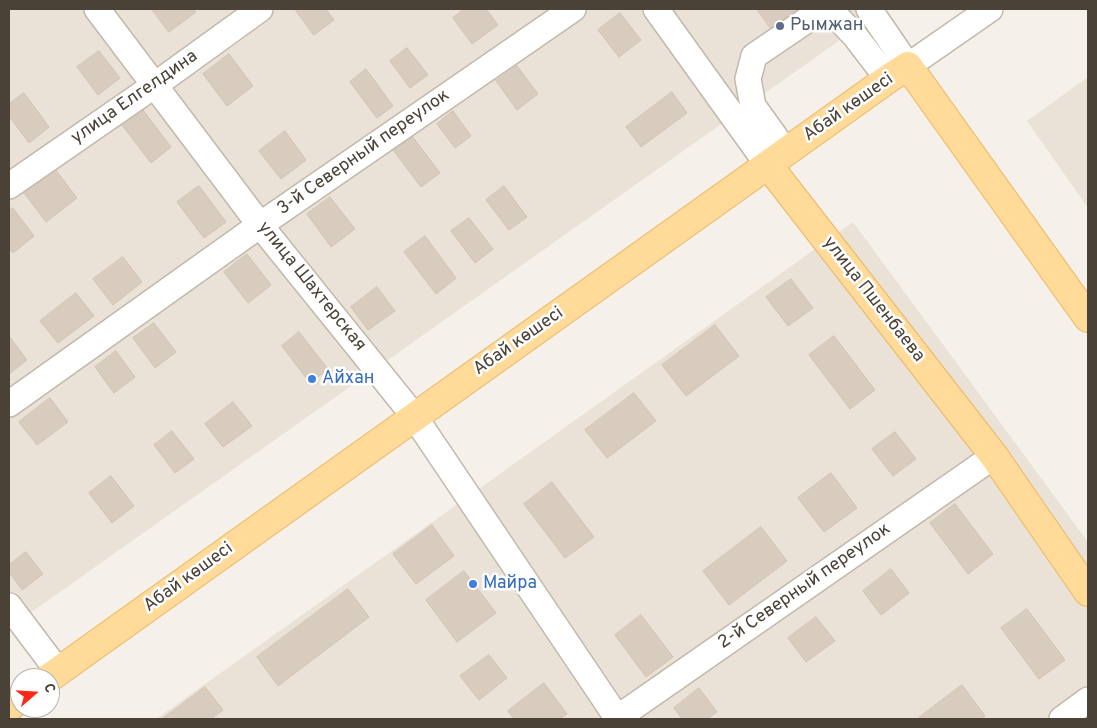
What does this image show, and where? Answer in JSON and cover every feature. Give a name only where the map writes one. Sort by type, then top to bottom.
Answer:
[{"type":"main road","name":"Абай көшесі","points":[[60,671],[414,416],[898,73]]},
{"type":"main road","points":[[898,73],[1088,318]]},
{"type":"main road","name":"улица Пшенбаева","points":[[778,158],[994,456],[1088,592]]},
{"type":"street","name":"улица Шахтерская","points":[[98,9],[260,225],[414,416],[617,719]]},
{"type":"street","name":"улица Елгелдина","points":[[9,186],[155,85],[260,9]]},
{"type":"street","name":"3-й Северный переулок","points":[[9,404],[260,225],[574,9]]},
{"type":"street","name":"улица Пшенбаева","points":[[656,9],[778,158]]},
{"type":"street","points":[[869,9],[898,73]]},
{"type":"street","name":"Абай көшесі","points":[[898,73],[990,9]]},
{"type":"street","points":[[778,158],[753,106],[748,79],[754,56],[819,12],[838,18],[898,73]]},
{"type":"street","name":"2-й Северный переулок","points":[[617,719],[994,456]]},
{"type":"street","points":[[9,606],[49,668]]},
{"type":"street","points":[[1062,719],[1088,700]]},
{"type":"shaded area","points":[[9,9],[884,9],[9,628]]},
{"type":"shaded area","points":[[1088,77],[1088,208],[1027,121]]},
{"type":"shaded area","points":[[853,222],[1088,542],[1088,719],[156,719]]},
{"type":"building","points":[[152,9],[193,9],[196,12],[169,32]]},
{"type":"building","points":[[295,9],[326,9],[334,20],[314,35]]},
{"type":"building","points":[[464,9],[486,9],[498,25],[472,44],[453,18]]},
{"type":"building","name":"Рымжан","points":[[757,9],[800,9],[805,16],[776,36]]},
{"type":"building","points":[[620,13],[641,40],[619,57],[598,30]]},
{"type":"building","points":[[407,48],[428,75],[410,88],[390,61]]},
{"type":"building","points":[[99,51],[120,78],[98,95],[77,67]]},
{"type":"building","points":[[229,54],[253,86],[227,106],[203,74]]},
{"type":"building","points":[[517,66],[538,94],[517,110],[496,81]]},
{"type":"building","points":[[366,69],[393,106],[377,118],[350,82]]},
{"type":"building","points":[[672,92],[687,113],[641,147],[626,127]]},
{"type":"building","points":[[24,93],[49,127],[29,143],[9,116],[9,104]]},
{"type":"building","points":[[143,110],[171,147],[151,163],[122,125]]},
{"type":"building","points":[[453,111],[471,136],[455,148],[437,124]]},
{"type":"building","points":[[285,131],[306,160],[281,179],[259,151]]},
{"type":"building","points":[[412,136],[440,173],[421,187],[393,150]]},
{"type":"building","points":[[55,169],[77,198],[46,222],[24,193]]},
{"type":"building","points":[[199,186],[226,222],[204,238],[177,202]]},
{"type":"building","points":[[504,186],[527,217],[509,230],[486,200]]},
{"type":"building","points":[[330,197],[355,229],[331,247],[307,214]]},
{"type":"building","points":[[13,208],[34,236],[13,253],[9,248],[9,211]]},
{"type":"building","points":[[469,218],[493,249],[475,263],[451,231]]},
{"type":"building","points":[[425,236],[456,278],[436,294],[404,252]]},
{"type":"building","points":[[247,254],[271,285],[248,303],[224,272]]},
{"type":"building","points":[[123,257],[142,282],[113,305],[93,279]]},
{"type":"building","points":[[791,279],[813,308],[788,326],[766,297]]},
{"type":"building","points":[[377,287],[395,311],[368,330],[351,307]]},
{"type":"building","points":[[76,293],[94,316],[58,343],[40,321]]},
{"type":"building","points":[[154,323],[176,352],[155,368],[133,338]]},
{"type":"building","points":[[715,325],[739,356],[686,396],[662,365]]},
{"type":"building","points":[[299,332],[328,369],[310,383],[282,346]]},
{"type":"building","points":[[9,336],[27,360],[9,374]]},
{"type":"building","points":[[834,336],[875,390],[850,409],[809,355]]},
{"type":"building","points":[[116,351],[135,377],[114,393],[95,367]]},
{"type":"building","points":[[634,393],[656,421],[607,458],[585,430]]},
{"type":"building","points":[[50,398],[68,422],[37,445],[19,422]]},
{"type":"building","points":[[233,402],[252,426],[223,447],[205,424]]},
{"type":"building","points":[[172,431],[194,459],[175,473],[154,445]]},
{"type":"building","points":[[895,432],[916,459],[893,476],[872,449]]},
{"type":"building","points":[[831,473],[857,508],[824,532],[798,498]]},
{"type":"building","points":[[111,476],[134,506],[112,523],[89,493]]},
{"type":"building","points":[[552,482],[594,537],[565,558],[524,504]]},
{"type":"building","points":[[955,504],[993,554],[968,574],[930,523]]},
{"type":"building","points":[[432,525],[454,556],[416,584],[393,554]]},
{"type":"building","points":[[761,527],[787,561],[729,605],[703,571]]},
{"type":"building","points":[[26,552],[43,574],[22,590],[9,572],[9,565]]},
{"type":"building","points":[[891,569],[909,593],[881,615],[863,591]]},
{"type":"building","points":[[464,571],[496,613],[457,642],[426,600]]},
{"type":"building","points":[[348,589],[369,617],[278,686],[257,657]]},
{"type":"building","points":[[1027,609],[1065,660],[1039,679],[1001,628]]},
{"type":"building","points":[[641,615],[673,657],[646,677],[615,635]]},
{"type":"building","points":[[816,617],[835,641],[806,662],[788,638]]},
{"type":"building","points":[[489,655],[507,678],[479,700],[460,676]]},
{"type":"building","points":[[544,683],[567,714],[560,719],[514,719],[508,711]]},
{"type":"building","points":[[962,685],[985,716],[980,719],[917,719]]},
{"type":"building","points":[[205,687],[223,710],[211,719],[162,719]]},
{"type":"building","points":[[699,688],[717,712],[707,719],[682,719],[674,708]]},
{"type":"place","name":"Рымжан","points":[[780,26]]},
{"type":"place","name":"Айхан","points":[[312,379]]},
{"type":"place","name":"Майра","points":[[473,584]]}]
